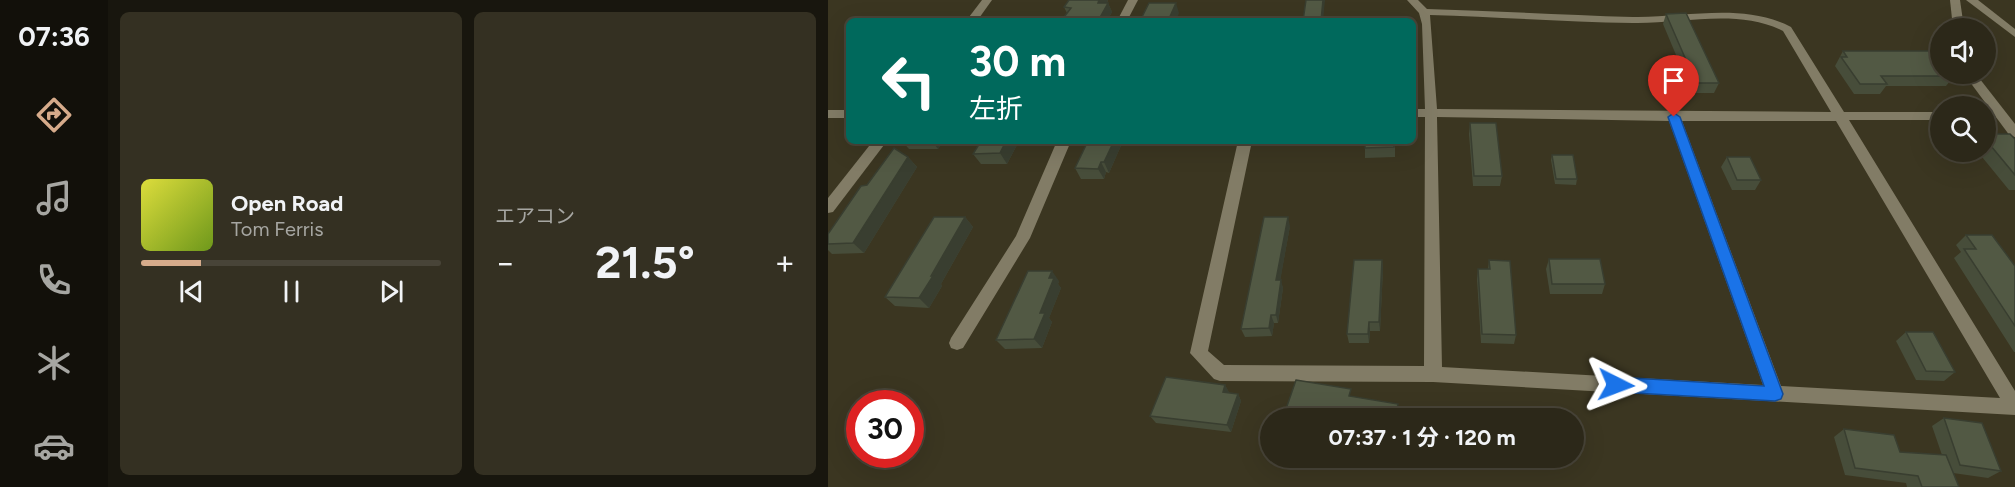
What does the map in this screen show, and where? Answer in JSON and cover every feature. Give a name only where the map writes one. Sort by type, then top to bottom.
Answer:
[{"type":"street","points":[[973,18],[987,0]]},
{"type":"street","points":[[1124,18],[1133,0]]},
{"type":"street","points":[[1412,0],[1424,12],[1431,112],[1433,374]]},
{"type":"street","points":[[1955,0],[1958,18]]},
{"type":"street","points":[[1971,0],[2015,34]]},
{"type":"street","points":[[1244,144],[1199,353],[1221,373],[1433,374],[2015,407],[1787,29],[1779,23],[1723,17],[1637,20],[1564,12],[1424,12]]},
{"type":"street","points":[[1977,84],[2015,133]]},
{"type":"street","points":[[1416,112],[1674,117],[1930,116]]},
{"type":"street","points":[[828,114],[846,114]]},
{"type":"street","points":[[1996,116],[2015,119]]},
{"type":"street","points":[[1674,117],[1775,394]]},
{"type":"street","points":[[828,208],[878,144]]},
{"type":"street","points":[[957,343],[1023,238],[1063,144]]},
{"type":"building","points":[[1069,0],[1099,0],[1098,3],[1108,3],[1100,18],[1063,18],[1071,8],[1064,7]]},
{"type":"building","points":[[1306,0],[1323,0],[1321,18],[1303,18]]},
{"type":"building","points":[[1149,3],[1176,3],[1169,18],[1142,18]]},
{"type":"building","points":[[1686,13],[1719,83],[1696,83],[1666,14]]},
{"type":"building","points":[[1843,51],[1930,51],[1930,76],[1881,76],[1887,84],[1860,84],[1841,57],[1847,57]]},
{"type":"building","points":[[1470,123],[1496,123],[1502,176],[1474,176]]},
{"type":"building","points":[[1996,134],[2010,134],[2015,139],[2015,175],[1996,152]]},
{"type":"building","points":[[979,144],[1004,144],[1000,153],[973,154]]},
{"type":"building","points":[[1087,144],[1113,144],[1098,169],[1075,168]]},
{"type":"building","points":[[1365,144],[1394,144],[1394,147],[1365,148]]},
{"type":"building","points":[[894,148],[908,157],[853,243],[828,244],[828,234],[861,186],[867,185]]},
{"type":"building","points":[[1552,155],[1573,155],[1577,179],[1556,179]]},
{"type":"building","points":[[1727,157],[1750,157],[1761,180],[1737,180]]},
{"type":"building","points":[[934,217],[965,217],[919,298],[885,297]]},
{"type":"building","points":[[1264,217],[1288,217],[1276,280],[1281,280],[1276,315],[1271,315],[1269,328],[1241,329]]},
{"type":"building","points":[[1966,235],[1992,235],[2015,266],[2015,326],[1964,249],[1976,249]]},
{"type":"building","points":[[1549,259],[1600,259],[1605,284],[1552,284]]},
{"type":"building","points":[[1354,260],[1382,260],[1379,322],[1369,322],[1368,334],[1347,334]]},
{"type":"building","points":[[1489,260],[1510,261],[1516,335],[1482,334],[1478,269],[1490,269]]},
{"type":"building","points":[[1028,271],[1052,271],[1049,278],[1054,278],[1040,313],[1045,313],[1034,339],[996,340]]},
{"type":"building","points":[[1906,332],[1933,332],[1955,372],[1926,371]]},
{"type":"building","points":[[1166,377],[1225,385],[1223,392],[1238,394],[1227,425],[1150,416]]},
{"type":"building","points":[[1296,380],[1351,389],[1349,396],[1398,404],[1397,408],[1286,408]]},
{"type":"building","points":[[1944,418],[1982,423],[2001,471],[1960,465]]},
{"type":"building","points":[[1844,429],[1894,435],[1900,452],[1946,455],[1959,487],[1922,487],[1918,476],[1855,468]]},
{"type":"route","points":[[1616,385],[1775,394],[1674,117]]}]
